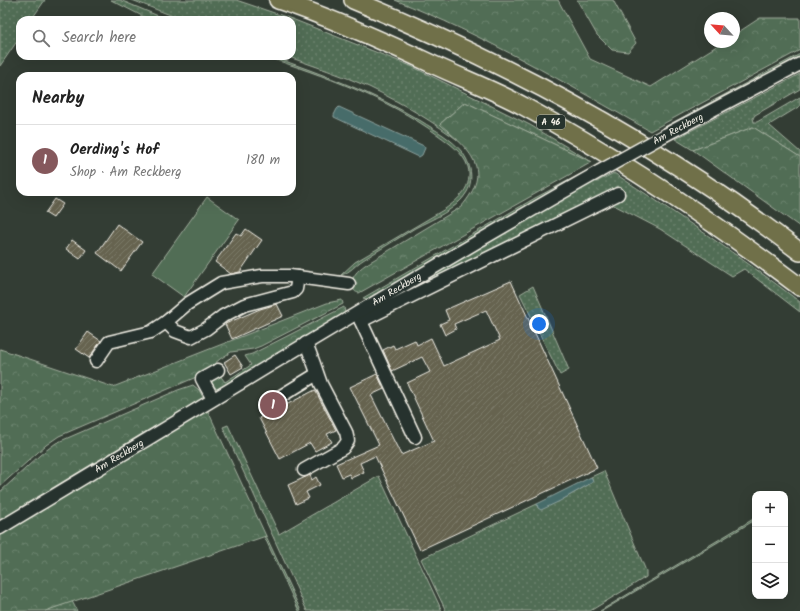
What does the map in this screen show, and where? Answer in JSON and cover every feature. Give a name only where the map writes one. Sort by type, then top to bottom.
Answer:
[{"type":"highway","name":"A 46","points":[[278,0],[306,9],[376,38],[523,106],[592,145],[653,183],[752,250],[800,287]]},
{"type":"highway","name":"A 46","points":[[353,0],[436,35],[535,83],[608,123],[704,184],[769,228],[800,252]]},
{"type":"street","name":"Am Reckberg","points":[[0,528],[306,343],[359,317],[498,229],[665,135],[800,64]]},
{"type":"street","points":[[415,437],[359,317],[618,194]]},
{"type":"street","points":[[96,361],[109,342],[151,332],[166,322],[187,304],[221,283],[262,276],[298,277],[349,284]]},
{"type":"street","points":[[166,322],[175,331],[191,338],[223,316],[244,305],[293,292],[296,289],[298,277]]},
{"type":"street","points":[[304,470],[344,448],[348,441],[346,432],[321,384],[306,343]]},
{"type":"street","points":[[213,399],[202,379],[218,370]]},
{"type":"street","points":[[281,396],[317,374]]},
{"type":"green space","points":[[0,0],[45,0],[34,16],[16,16],[16,43],[0,66]]},
{"type":"green space","points":[[111,0],[120,0],[158,16],[142,16]]},
{"type":"green space","points":[[132,0],[236,0],[283,16],[173,16]]},
{"type":"green space","points":[[395,0],[558,0],[590,59],[651,87],[713,48],[740,48],[740,31],[760,18],[800,18],[800,50],[650,131],[493,44]]},
{"type":"green space","points":[[577,0],[613,0],[636,43],[628,52],[612,50],[597,35]]},
{"type":"green space","points":[[296,21],[411,66],[530,125],[592,162],[465,102],[440,124],[463,144],[418,113],[369,87],[296,60]]},
{"type":"green space","points":[[800,54],[800,58],[661,132],[661,129]]},
{"type":"green space","points":[[276,60],[282,60],[329,77],[384,101],[421,121],[458,147],[468,161],[471,177],[467,192],[451,209],[415,228],[363,260],[348,272],[341,275],[355,262],[445,209],[460,197],[467,186],[469,174],[468,167],[463,157],[451,145],[397,109],[354,89]]},
{"type":"green space","points":[[800,74],[800,89],[755,115],[753,118],[754,122],[757,122],[800,97],[800,106],[769,125],[800,152],[800,157],[753,127],[693,150],[675,139]]},
{"type":"green space","points":[[465,102],[592,162],[359,293],[356,292],[352,283],[355,274],[360,269],[461,207],[471,194],[476,182],[477,171],[474,161],[469,152],[461,143],[440,124]]},
{"type":"green space","points":[[753,127],[800,157],[800,227],[693,150]]},
{"type":"green space","points":[[596,166],[595,168],[367,299],[363,298],[535,198]]},
{"type":"green space","points":[[614,173],[708,236],[800,302],[800,312],[744,269],[732,276],[660,229],[608,202],[368,313],[595,180],[596,182]]},
{"type":"green space","points":[[207,197],[239,220],[184,297],[152,274]]},
{"type":"green space","points":[[533,286],[569,370],[560,375],[520,294]]},
{"type":"green space","points":[[342,300],[343,304],[261,346],[253,349],[231,352],[201,375],[59,436],[46,445],[0,486],[0,349],[113,387],[327,303]]},
{"type":"green space","points":[[344,307],[345,313],[218,391],[212,383],[210,378],[219,374],[225,382],[251,365],[245,356],[252,354]]},
{"type":"green space","points":[[193,385],[199,390],[204,399],[0,522],[0,492],[40,455],[56,443],[178,390]]},
{"type":"green space","points":[[207,409],[266,536],[45,611],[0,611],[0,534]]},
{"type":"green space","points":[[228,425],[279,534],[379,476],[442,611],[307,611],[223,427]]},
{"type":"green space","points":[[604,471],[646,571],[646,577],[590,611],[446,611],[421,559],[537,504],[538,508],[567,497],[593,482],[591,477]]},
{"type":"green space","points":[[752,520],[752,522],[600,611]]},
{"type":"green space","points":[[264,536],[266,536],[301,611],[299,611]]},
{"type":"green space","points":[[72,601],[77,611],[45,611]]},
{"type":"water","points":[[339,107],[424,146],[425,148],[422,155],[419,157],[334,117]]},
{"type":"water","points":[[591,477],[593,482],[541,510],[538,508],[537,504]]},
{"type":"building","points":[[55,199],[63,204],[53,218],[45,213]]},
{"type":"building","points":[[117,224],[142,242],[121,271],[97,253]]},
{"type":"building","points":[[246,229],[262,240],[240,272],[231,274],[215,262],[236,233],[241,236]]},
{"type":"building","points":[[72,240],[86,250],[80,259],[66,249]]},
{"type":"building","points":[[511,281],[597,468],[420,550],[375,456],[360,463],[364,472],[351,478],[349,474],[342,477],[336,464],[379,445],[350,387],[377,374],[384,389],[371,395],[401,455],[434,441],[407,383],[430,372],[422,357],[392,371],[383,350],[393,345],[395,349],[415,340],[417,345],[431,338],[444,366],[500,340],[486,310],[454,324],[456,329],[445,335],[440,324],[449,320],[445,310]]},
{"type":"building","points":[[277,304],[283,316],[232,339],[225,324],[260,309]]},
{"type":"building","points":[[88,332],[101,341],[89,358],[76,349]]},
{"type":"building","points":[[235,355],[243,367],[231,374],[224,362]]},
{"type":"building","points":[[315,390],[336,430],[327,434],[332,442],[315,451],[310,443],[280,459],[259,418],[267,414],[262,404],[274,398],[282,407]]},
{"type":"building","points":[[310,475],[312,480],[316,477],[320,485],[306,492],[309,498],[296,504],[288,485]]},
{"type":"place","name":"Oerding's Hof","points":[[273,405]]}]
